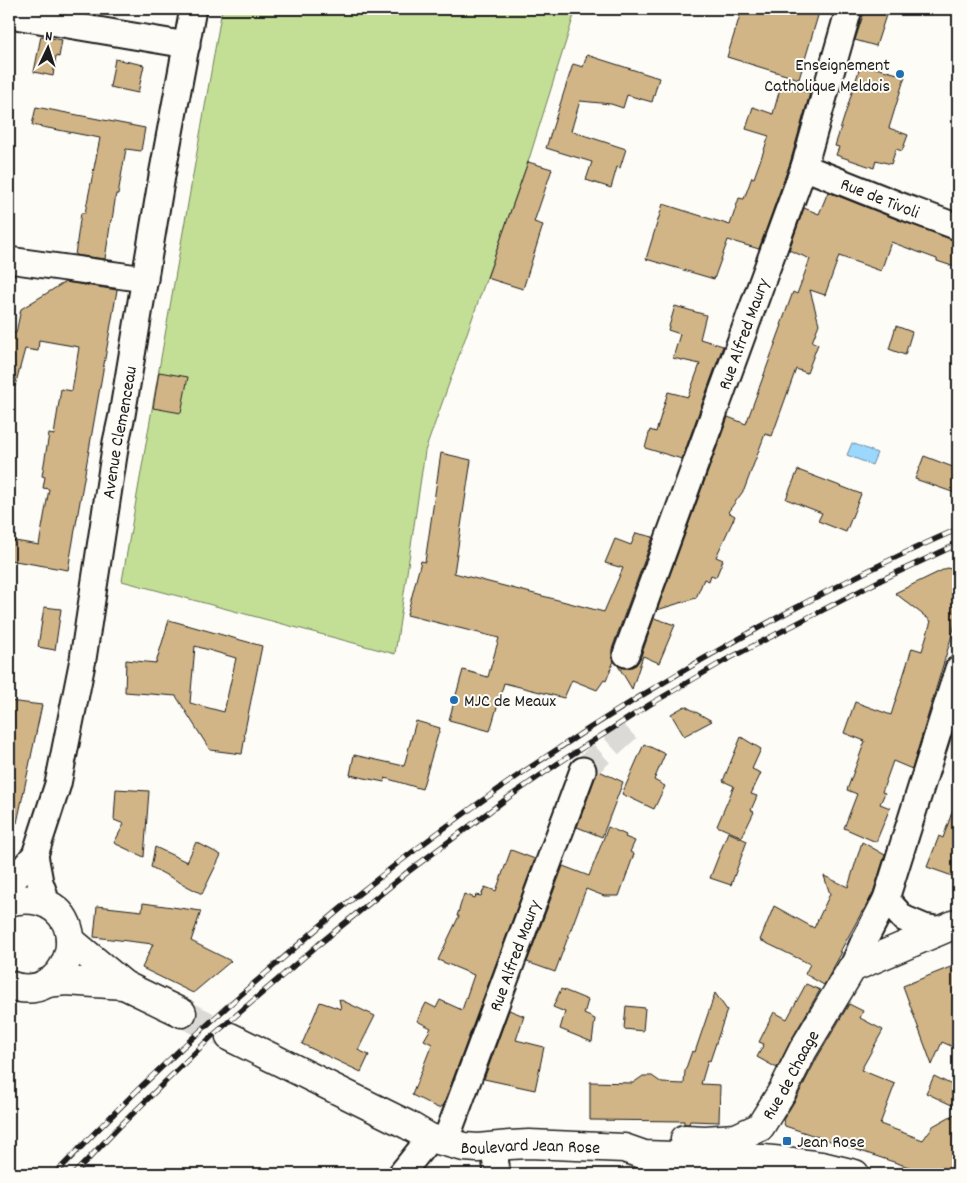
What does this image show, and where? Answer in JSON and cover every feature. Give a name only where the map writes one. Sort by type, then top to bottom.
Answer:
[{"type":"main road","points":[[9,893],[16,900],[31,899],[45,903],[55,910],[68,928],[70,940],[70,953],[65,965],[57,976],[22,989]]},
{"type":"main road","points":[[852,968],[950,926]]},
{"type":"main road","points":[[70,940],[124,985],[182,1013]]},
{"type":"main road","name":"Rue de Chaage","points":[[624,1148],[646,1138],[705,1140],[736,1138],[760,1127],[852,968]]},
{"type":"main road","points":[[22,989],[66,981],[124,985]]},
{"type":"main road","name":"Boulevard Jean Rose","points":[[230,1037],[438,1140],[464,1148],[529,1144],[624,1148],[644,1156],[763,1159],[822,1166],[854,1174]]},
{"type":"street","name":"Avenue Clemenceau","points":[[9,893],[35,855],[58,784],[83,659],[116,442],[193,9]]},
{"type":"street","name":"Rue Alfred Maury","points":[[626,654],[804,167],[849,9]]},
{"type":"street","points":[[9,15],[187,45]]},
{"type":"street","name":"Rue de Tivoli","points":[[804,167],[958,227]]},
{"type":"street","points":[[9,260],[144,279]]},
{"type":"street","name":"Rue de Chaage","points":[[852,968],[886,899],[958,669]]},
{"type":"street","name":"Rue Alfred Maury","points":[[401,1174],[438,1140],[583,770]]},
{"type":"street","name":"Avenue Clemenceau","points":[[35,855],[45,903]]},
{"type":"street","points":[[886,899],[903,918],[924,927],[950,926]]},
{"type":"street","points":[[494,1147],[497,1174]]},
{"type":"green space","points":[[222,9],[576,9],[529,159],[425,451],[395,654],[122,581]]},
{"type":"water","points":[[852,443],[877,453],[872,465],[847,455]]},
{"type":"building","points":[[742,9],[820,9],[799,79],[727,57]]},
{"type":"building","points":[[865,9],[888,9],[876,46],[855,40]]},
{"type":"building","points":[[41,36],[62,40],[59,57],[56,56],[53,76],[34,72]]},
{"type":"building","points":[[587,55],[659,78],[652,102],[627,95],[623,108],[611,104],[580,101],[571,131],[626,149],[620,168],[617,167],[611,188],[586,180],[592,162],[546,148],[573,64],[583,67]]},
{"type":"building","points":[[115,59],[144,65],[138,93],[110,87]]},
{"type":"building","points":[[861,64],[905,76],[889,128],[908,135],[902,151],[896,149],[891,164],[876,160],[874,168],[836,155],[839,147],[835,146]]},
{"type":"building","points":[[781,85],[810,93],[790,163],[759,249],[728,240],[714,279],[646,259],[663,204],[730,225],[739,198],[744,199],[752,177],[754,178],[769,136],[746,129],[753,107],[773,114]]},
{"type":"building","points":[[36,107],[145,128],[141,151],[126,149],[105,259],[75,255],[81,213],[85,213],[100,138],[32,125]]},
{"type":"building","points":[[528,162],[552,169],[534,222],[543,225],[523,289],[487,278]]},
{"type":"building","points":[[828,192],[958,241],[958,268],[891,242],[881,271],[839,256],[825,295],[810,290],[819,324],[812,342],[818,344],[807,373],[796,369],[772,436],[765,434],[744,490],[728,512],[735,516],[716,557],[723,560],[716,577],[711,575],[709,581],[704,579],[696,598],[657,610],[728,417],[746,424],[793,292],[797,294],[810,259],[789,250],[804,208],[819,214]]},
{"type":"building","points":[[65,282],[117,290],[68,570],[9,560],[9,540],[39,545],[49,489],[43,488],[45,477],[42,476],[49,434],[54,435],[61,389],[72,391],[79,347],[39,340],[38,351],[25,349],[15,386],[9,385],[9,331],[16,333],[21,309]]},
{"type":"building","points":[[675,306],[706,315],[700,339],[723,346],[682,459],[645,448],[650,430],[656,432],[668,392],[688,397],[700,364],[673,358],[680,334],[668,330]]},
{"type":"building","points":[[896,326],[912,332],[905,355],[889,349]]},
{"type":"building","points":[[159,372],[188,377],[181,413],[153,408]]},
{"type":"building","points":[[441,453],[471,460],[454,573],[604,612],[623,568],[605,563],[615,539],[631,545],[636,533],[653,537],[612,649],[614,661],[606,681],[604,680],[597,690],[572,680],[564,698],[504,683],[490,731],[449,720],[463,670],[488,677],[499,638],[407,615],[421,561],[425,562]]},
{"type":"building","points":[[924,456],[958,469],[958,494],[915,479]]},
{"type":"building","points":[[798,470],[861,494],[846,532],[818,521],[822,513],[786,499]]},
{"type":"building","points":[[947,568],[958,571],[958,615],[912,769],[893,761],[882,792],[885,793],[880,804],[890,808],[876,842],[844,828],[857,794],[847,790],[865,741],[844,733],[855,702],[891,715],[912,648],[922,651],[931,621],[895,593]]},
{"type":"building","points":[[44,607],[61,609],[55,650],[38,647]]},
{"type":"building","points":[[654,618],[675,625],[659,663],[643,656],[632,689],[617,664],[622,668],[636,665],[640,659]]},
{"type":"building","points":[[169,620],[262,646],[242,754],[210,750],[176,696],[125,692],[126,660],[156,663]],"holes":[[[195,646],[236,658],[224,712],[190,703]]]},
{"type":"building","points":[[9,701],[42,705],[17,823],[9,823]]},
{"type":"building","points":[[685,706],[712,721],[684,736],[671,714]]},
{"type":"building","points":[[416,721],[440,728],[422,789],[385,778],[384,782],[350,775],[354,755],[404,766]]},
{"type":"building","points":[[741,737],[761,749],[752,769],[761,773],[751,794],[757,796],[751,810],[754,812],[742,837],[717,826],[734,786],[723,781]]},
{"type":"building","points":[[644,744],[665,754],[654,780],[665,786],[654,809],[622,794]]},
{"type":"building","points":[[597,770],[623,782],[602,837],[577,827]]},
{"type":"building","points":[[116,789],[149,791],[144,857],[114,843],[124,824],[114,820]]},
{"type":"building","points":[[956,801],[958,802],[958,878],[927,867],[939,836],[943,838]]},
{"type":"building","points":[[608,827],[635,841],[630,852],[634,854],[619,896],[604,896],[586,889],[555,972],[527,962],[563,866],[589,876]]},
{"type":"building","points":[[728,832],[747,841],[731,885],[710,878]]},
{"type":"building","points":[[196,842],[221,855],[202,894],[151,867],[155,847],[187,862]]},
{"type":"building","points":[[862,842],[885,855],[873,893],[824,985],[805,974],[810,964],[760,940],[774,906],[814,928],[830,894],[824,876],[848,887]]},
{"type":"building","points":[[511,850],[535,859],[443,1106],[438,1108],[412,1095],[432,1044],[424,1040],[431,1028],[417,1021],[426,1003],[436,1008],[440,1000],[462,1010],[474,975],[438,960],[459,916],[457,916],[464,894],[475,898],[476,895],[481,896],[485,887],[496,891]]},
{"type":"building","points":[[143,903],[201,911],[191,941],[231,961],[193,993],[142,968],[153,944],[94,937],[97,906],[142,911]]},
{"type":"building","points":[[958,964],[958,1049],[942,1042],[932,1065],[903,986]]},
{"type":"building","points":[[806,984],[820,990],[777,1068],[757,1057],[764,1044],[759,1042],[774,1012],[787,1019]]},
{"type":"building","points":[[561,989],[588,1000],[584,1014],[595,1019],[592,1042],[560,1029],[565,1012],[553,1007]]},
{"type":"building","points":[[715,993],[727,1010],[701,1084],[720,1085],[719,1122],[690,1121],[689,1124],[684,1124],[684,1121],[590,1120],[590,1082],[633,1083],[643,1076],[652,1076],[662,1083],[684,1084],[685,1071],[692,1051],[695,1052]]},
{"type":"building","points":[[339,999],[375,1016],[358,1050],[369,1055],[361,1072],[302,1044],[320,1002],[341,1009]]},
{"type":"building","points":[[849,1004],[863,1011],[860,1018],[883,1030],[861,1070],[895,1084],[880,1124],[923,1140],[933,1126],[958,1112],[958,1174],[930,1174],[785,1126],[783,1120]]},
{"type":"building","points":[[626,1006],[645,1008],[643,1031],[624,1029]]},
{"type":"building","points":[[509,1010],[524,1016],[516,1040],[544,1047],[535,1090],[484,1079]]},
{"type":"building","points":[[934,1076],[958,1088],[958,1108],[926,1093]]},
{"type":"tunnel","points":[[583,770],[628,729]]},
{"type":"tunnel","points":[[182,1013],[230,1037]]},
{"type":"railway","points":[[55,1174],[158,1070],[322,924],[404,858],[503,786],[604,719],[762,626],[908,551],[958,529]]},
{"type":"railway","points":[[74,1174],[211,1037],[318,945],[409,871],[509,797],[649,705],[724,661],[881,580],[958,544]]},
{"type":"place","name":"Enseignement Catholique Meldois","points":[[900,74]]},
{"type":"place","name":"MJC de Meaux","points":[[454,700]]},
{"type":"place","name":"Jean Rose","points":[[787,1141]]}]
